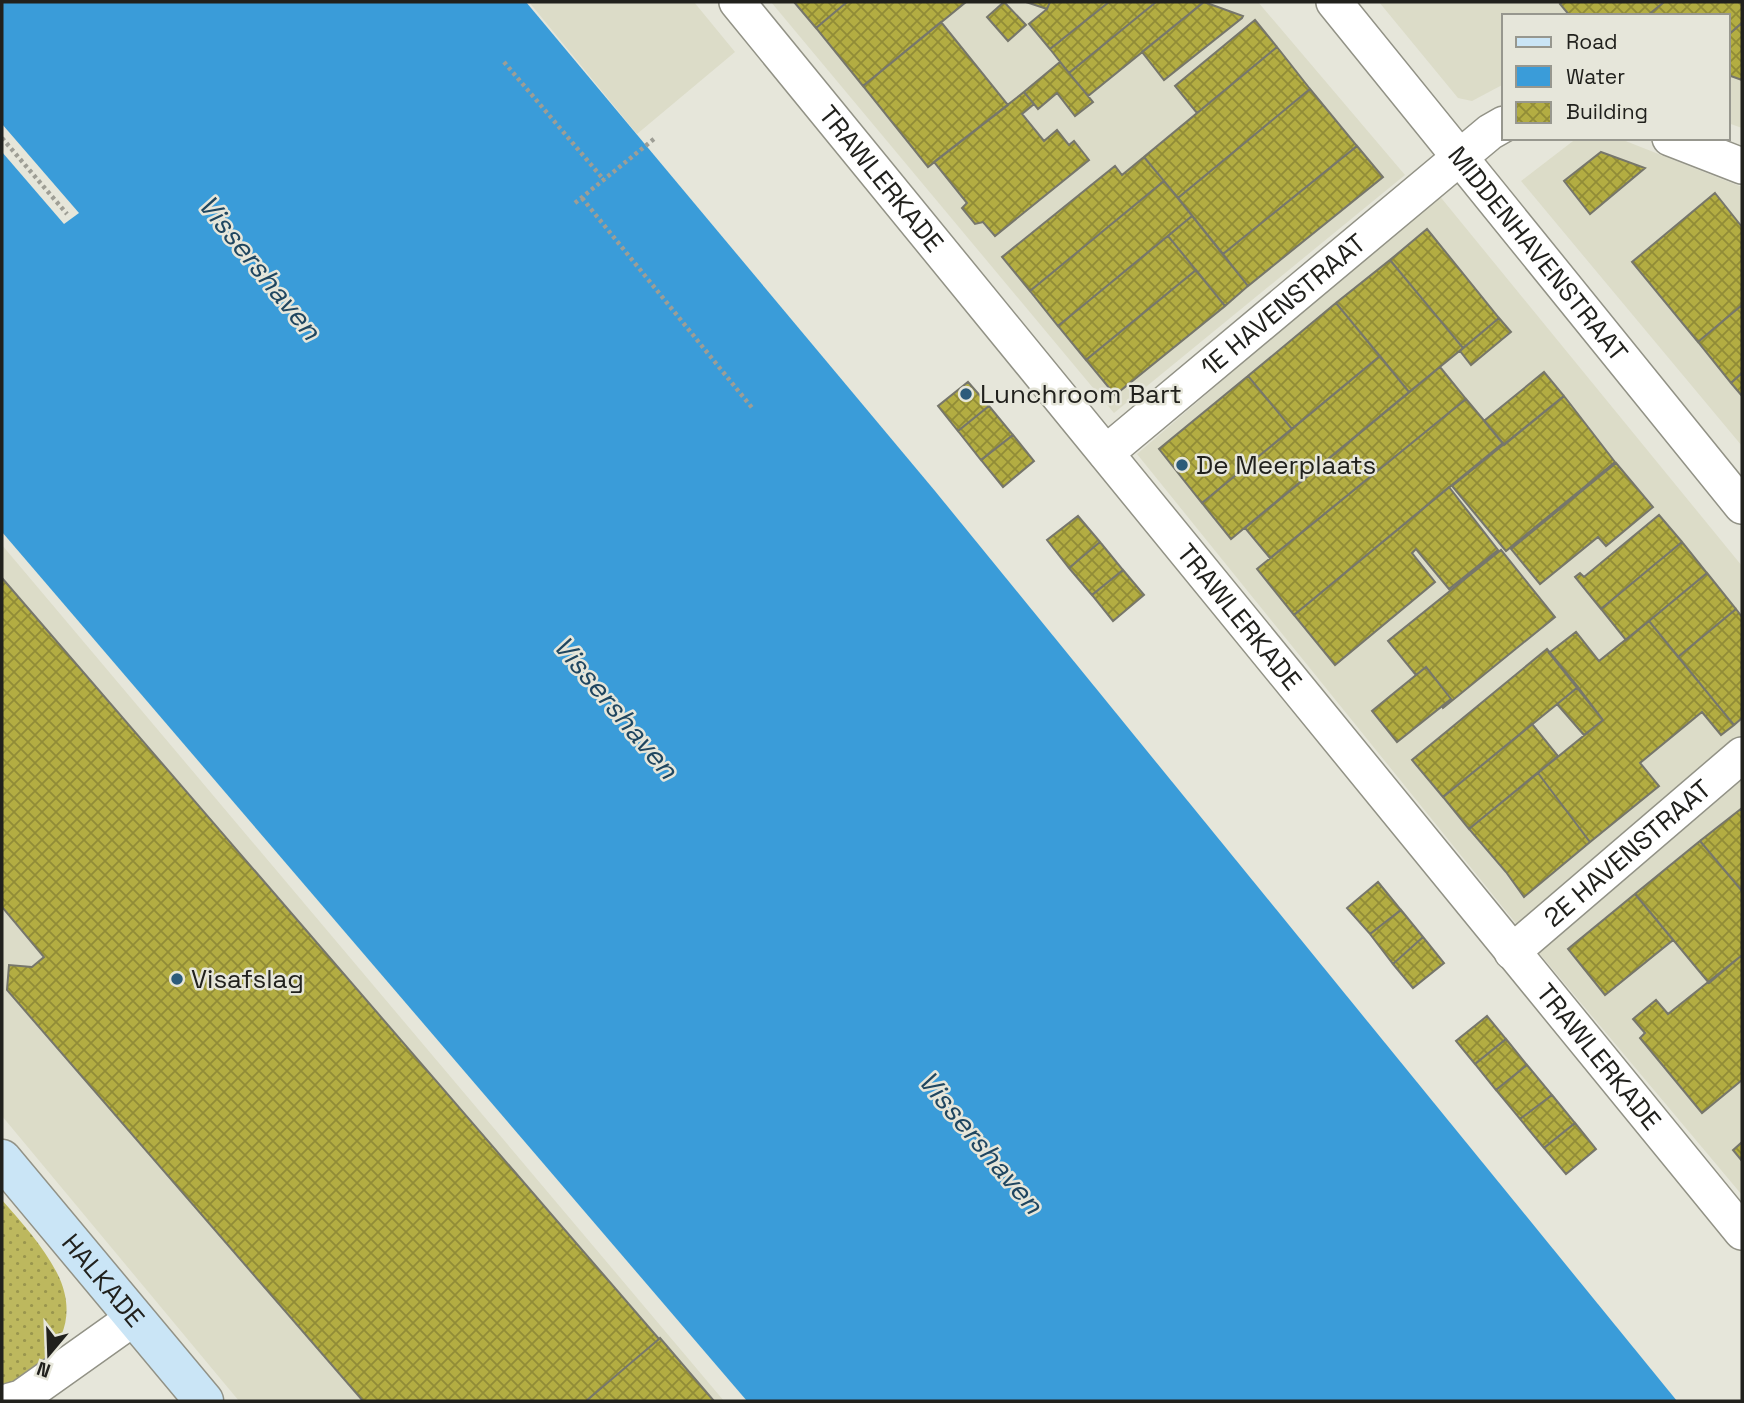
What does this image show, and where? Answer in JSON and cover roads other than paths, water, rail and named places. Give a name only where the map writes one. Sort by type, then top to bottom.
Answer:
[{"type":"street","name":"TRAWLERKADE","points":[[737,2],[1742,1232]]},
{"type":"street","name":"MIDDENHAVENSTRAAT","points":[[1334,2],[1742,506]]},
{"type":"street","name":"1E HAVENSTRAAT","points":[[1105,453],[1490,132],[1502,125]]},
{"type":"street","points":[[1675,140],[1742,166]]},
{"type":"street","name":"2E HAVENSTRAAT","points":[[1512,952],[1742,755]]},
{"type":"street","name":"HALKADE","points":[[2,1159],[204,1401]]},
{"type":"street","points":[[16,1400],[135,1317]]},
{"type":"water","name":"Vissershaven","points":[[2,2],[526,2],[935,491],[1677,1401],[747,1401],[2,532]]},
{"type":"place","name":"Lunchroom Bart","points":[[966,394]]},
{"type":"place","name":"De Meerplaats","points":[[1182,465]]},
{"type":"place","name":"Visafslag","points":[[177,979]]}]
